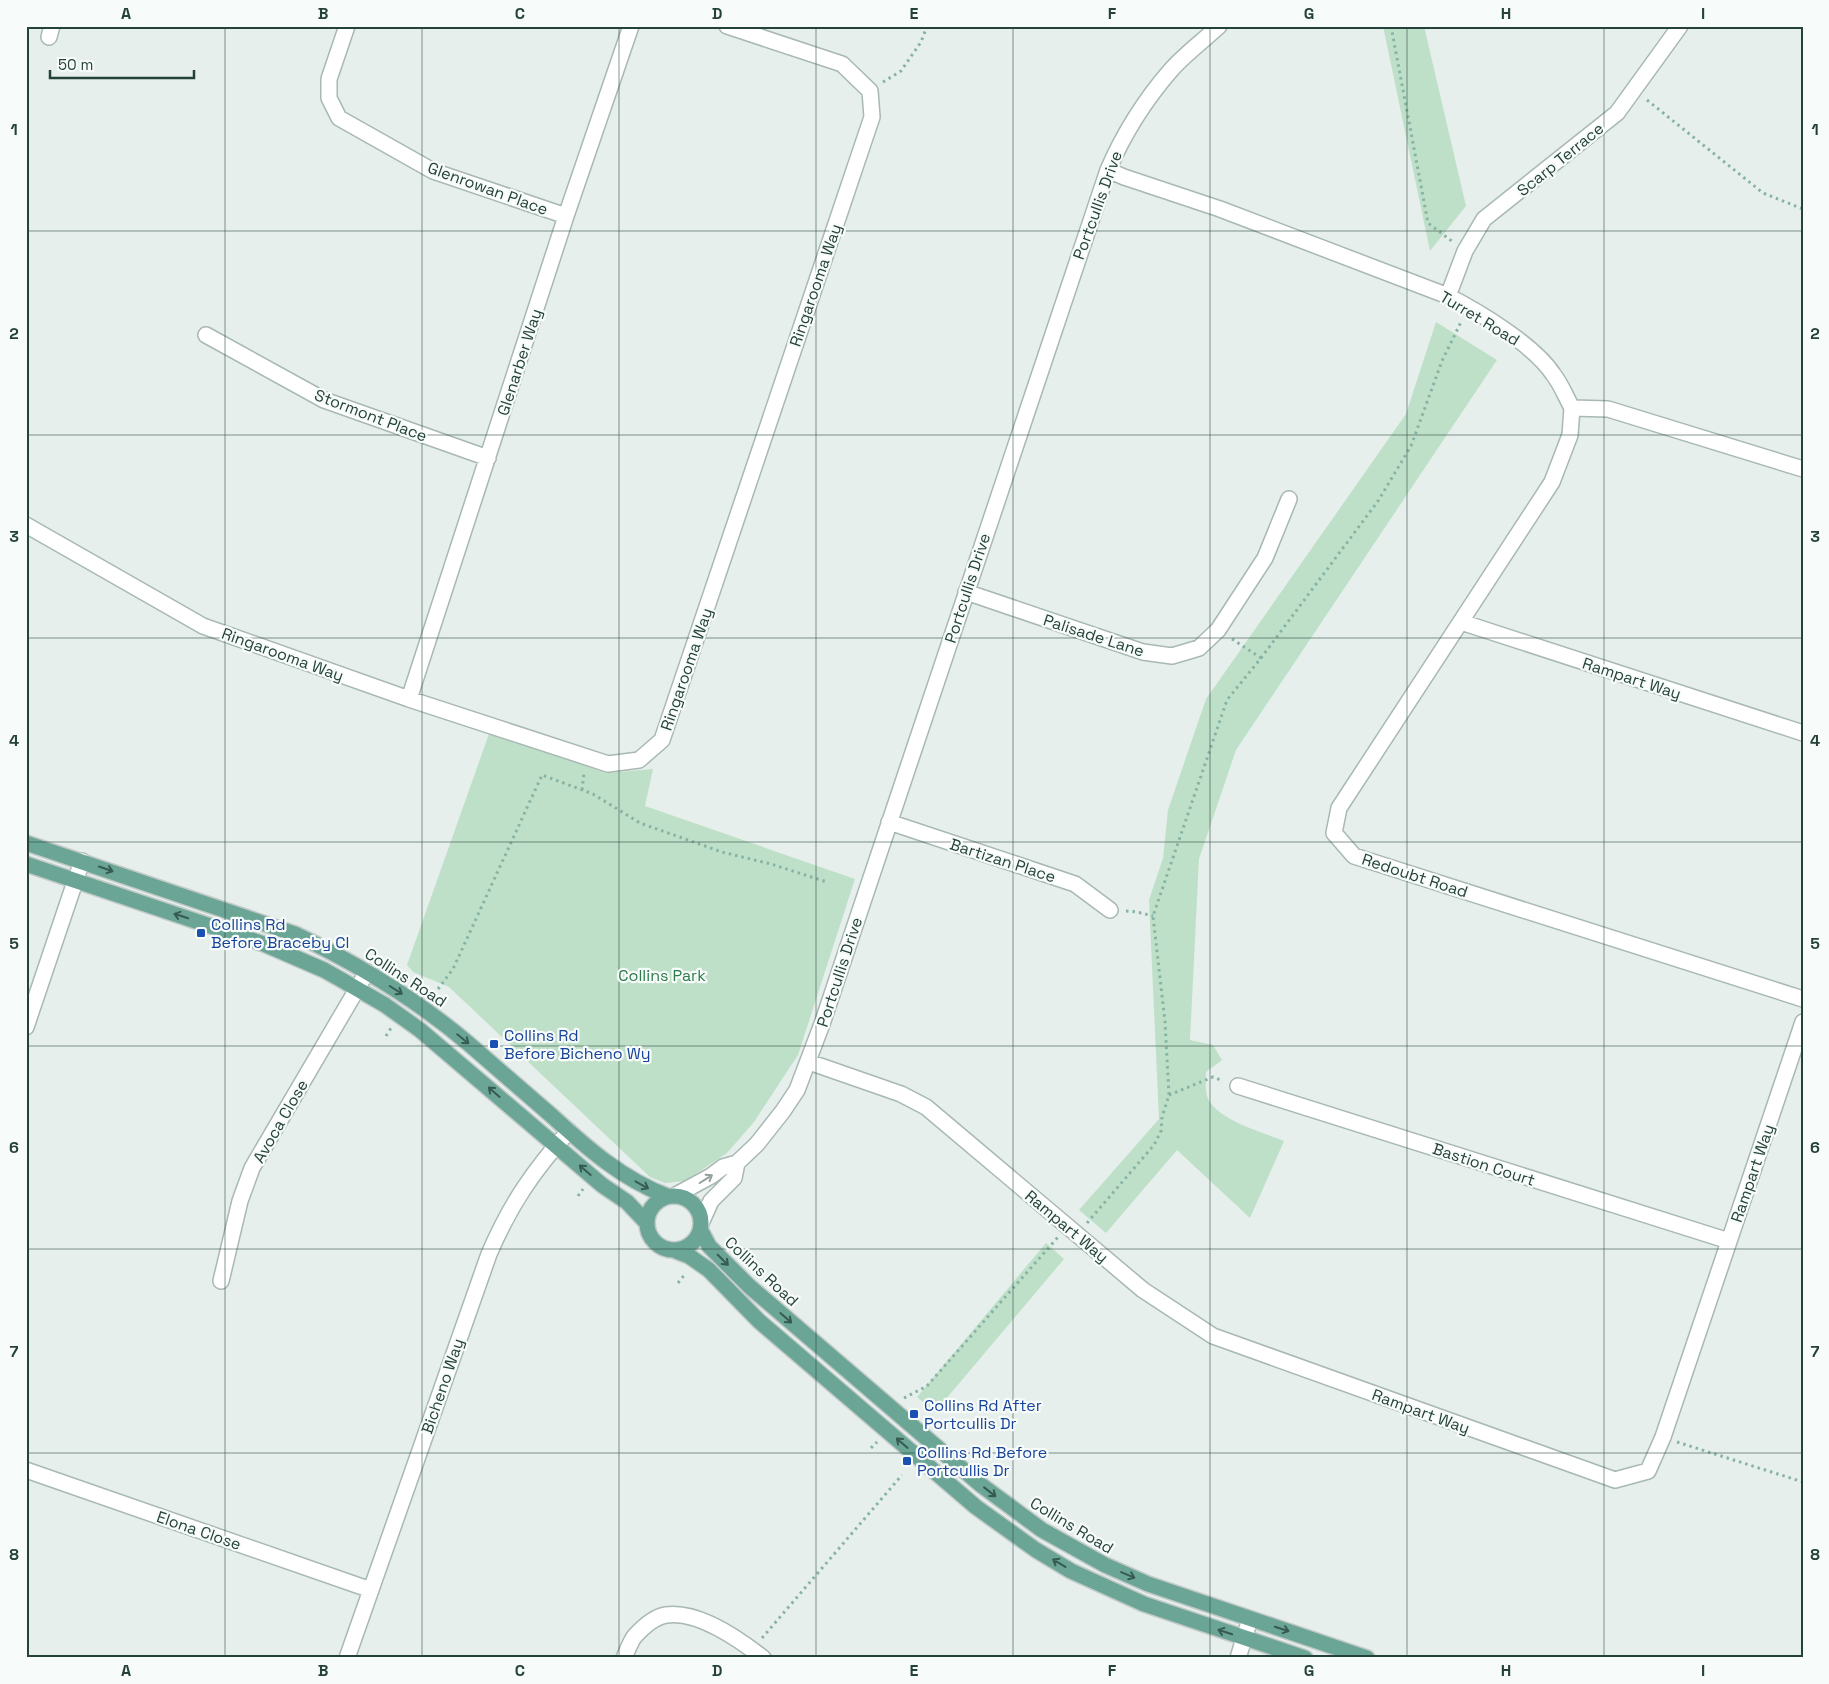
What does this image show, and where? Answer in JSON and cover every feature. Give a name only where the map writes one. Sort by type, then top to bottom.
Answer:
[{"type":"main road","name":"Collins Road","points":[[26,843],[296,934],[337,954],[367,972],[425,1008],[617,1171],[654,1191],[686,1198],[694,1204],[699,1212],[701,1226],[709,1246],[749,1286],[1009,1508],[1068,1546],[1148,1584],[1368,1658]]},
{"type":"main road","points":[[26,864],[264,944],[324,970],[385,1005],[420,1030],[602,1185],[628,1202],[646,1222]]},
{"type":"main road","points":[[671,1196],[656,1202],[649,1211],[646,1222],[648,1233],[656,1244],[689,1256],[709,1270],[759,1320],[976,1507],[1022,1540],[1071,1570],[1110,1589],[1163,1610],[1305,1658]]},
{"type":"main road","points":[[676,1251],[695,1242],[701,1226]]},
{"type":"street","name":"Glenrowan Place","points":[[347,26],[329,79],[328,98],[339,118],[433,171],[566,216]]},
{"type":"street","name":"Glenarber Way","points":[[409,699],[566,216],[631,26]]},
{"type":"street","points":[[728,26],[842,64],[870,91]]},
{"type":"street","name":"Portcullis Drive","points":[[671,1196],[703,1181],[723,1167],[737,1163],[757,1144],[797,1090],[809,1062],[1108,170],[1128,128],[1148,98],[1172,69],[1219,26]]},
{"type":"street","name":"Scarp Terrace","points":[[1448,296],[1464,251],[1484,219],[1617,114],[1680,26]]},
{"type":"street","name":"Ringarooma Way","points":[[26,525],[204,626],[409,699],[608,764],[639,760],[662,740],[872,117],[870,91]]},
{"type":"street","name":"Turret Road","points":[[1108,170],[1229,212],[1448,296],[1469,307],[1528,347],[1553,373],[1572,408]]},
{"type":"street","name":"Stormont Place","points":[[206,335],[324,400],[488,458]]},
{"type":"street","points":[[1572,408],[1608,409],[1803,469]]},
{"type":"street","name":"Redoubt Road","points":[[1572,408],[1570,435],[1552,482],[1339,808],[1334,833],[1354,856],[1803,999]]},
{"type":"street","name":"Palisade Lane","points":[[966,592],[1143,652],[1172,656],[1199,648],[1218,630],[1266,558],[1289,499]]},
{"type":"street","name":"Rampart Way","points":[[1461,622],[1803,733]]},
{"type":"street","name":"Bartizan Place","points":[[889,822],[1075,884],[1110,910]]},
{"type":"street","points":[[26,1027],[82,861]]},
{"type":"street","name":"Avoca Close","points":[[221,1281],[240,1201],[252,1168],[367,972]]},
{"type":"street","name":"Rampart Way","points":[[809,1062],[901,1094],[926,1107],[1142,1290],[1213,1336],[1614,1480],[1648,1471],[1663,1437],[1803,1022]]},
{"type":"street","name":"Bastion Court","points":[[1238,1086],[1729,1241]]},
{"type":"street","name":"Bicheno Way","points":[[347,1658],[489,1254],[502,1223],[521,1190],[540,1164],[569,1131]]},
{"type":"street","name":"Portcullis Drive","points":[[701,1226],[711,1201],[734,1178],[737,1163]]},
{"type":"street","name":"Elona Close","points":[[26,1470],[371,1590]]},
{"type":"street","points":[[624,1658],[633,1638],[647,1625],[664,1616],[685,1615],[713,1626],[757,1654]]},
{"type":"street","points":[[1238,1658],[1250,1619]]},
{"type":"path","points":[[870,91],[901,71],[921,42],[926,26]]},
{"type":"path","points":[[1391,26],[1428,224],[1464,251]]},
{"type":"path","points":[[1635,90],[1763,193],[1803,209]]},
{"type":"path","points":[[1085,1226],[1154,1145],[1161,1131],[1162,1117],[1169,1095],[1165,1022],[1152,916],[1227,700],[1261,658],[1378,500],[1411,446],[1442,361],[1469,307]]},
{"type":"path","points":[[1218,630],[1261,658]]},
{"type":"path","points":[[438,989],[453,969],[542,775],[593,794],[640,823],[722,852],[771,864],[827,882]]},
{"type":"path","points":[[1110,910],[1137,912],[1152,916]]},
{"type":"path","points":[[1169,1095],[1213,1077],[1238,1086]]},
{"type":"path","points":[[898,1401],[927,1386],[1058,1236]]},
{"type":"path","points":[[1663,1437],[1803,1482]]},
{"type":"path","points":[[757,1654],[902,1475]]},
{"type":"green space","points":[[1383,26],[1424,26],[1466,206],[1430,251]]},
{"type":"green space","points":[[1436,322],[1497,360],[1236,750],[1199,859],[1190,1040],[1213,1045],[1222,1060],[1206,1072],[1206,1093],[1219,1112],[1241,1124],[1284,1141],[1250,1218],[1177,1150],[1106,1233],[1079,1210],[1159,1119],[1149,900],[1163,858],[1168,810],[1206,699],[1406,414]]},
{"type":"green space","name":"Collins Park","points":[[490,731],[606,773],[653,769],[645,806],[855,879],[798,1055],[754,1122],[727,1153],[685,1181],[665,1183],[650,1177],[449,987],[413,972],[407,965]]},
{"type":"green space","points":[[1046,1243],[1064,1259],[935,1412],[917,1397]]},
{"type":"place","name":"Collins Rd Before Braceby Cl","points":[[201,933]]},
{"type":"place","name":"Collins Rd Before Bicheno Wy","points":[[494,1044]]},
{"type":"place","name":"Collins Rd After Portcullis Dr","points":[[914,1414]]},
{"type":"place","name":"Collins Rd Before Portcullis Dr","points":[[907,1461]]}]
